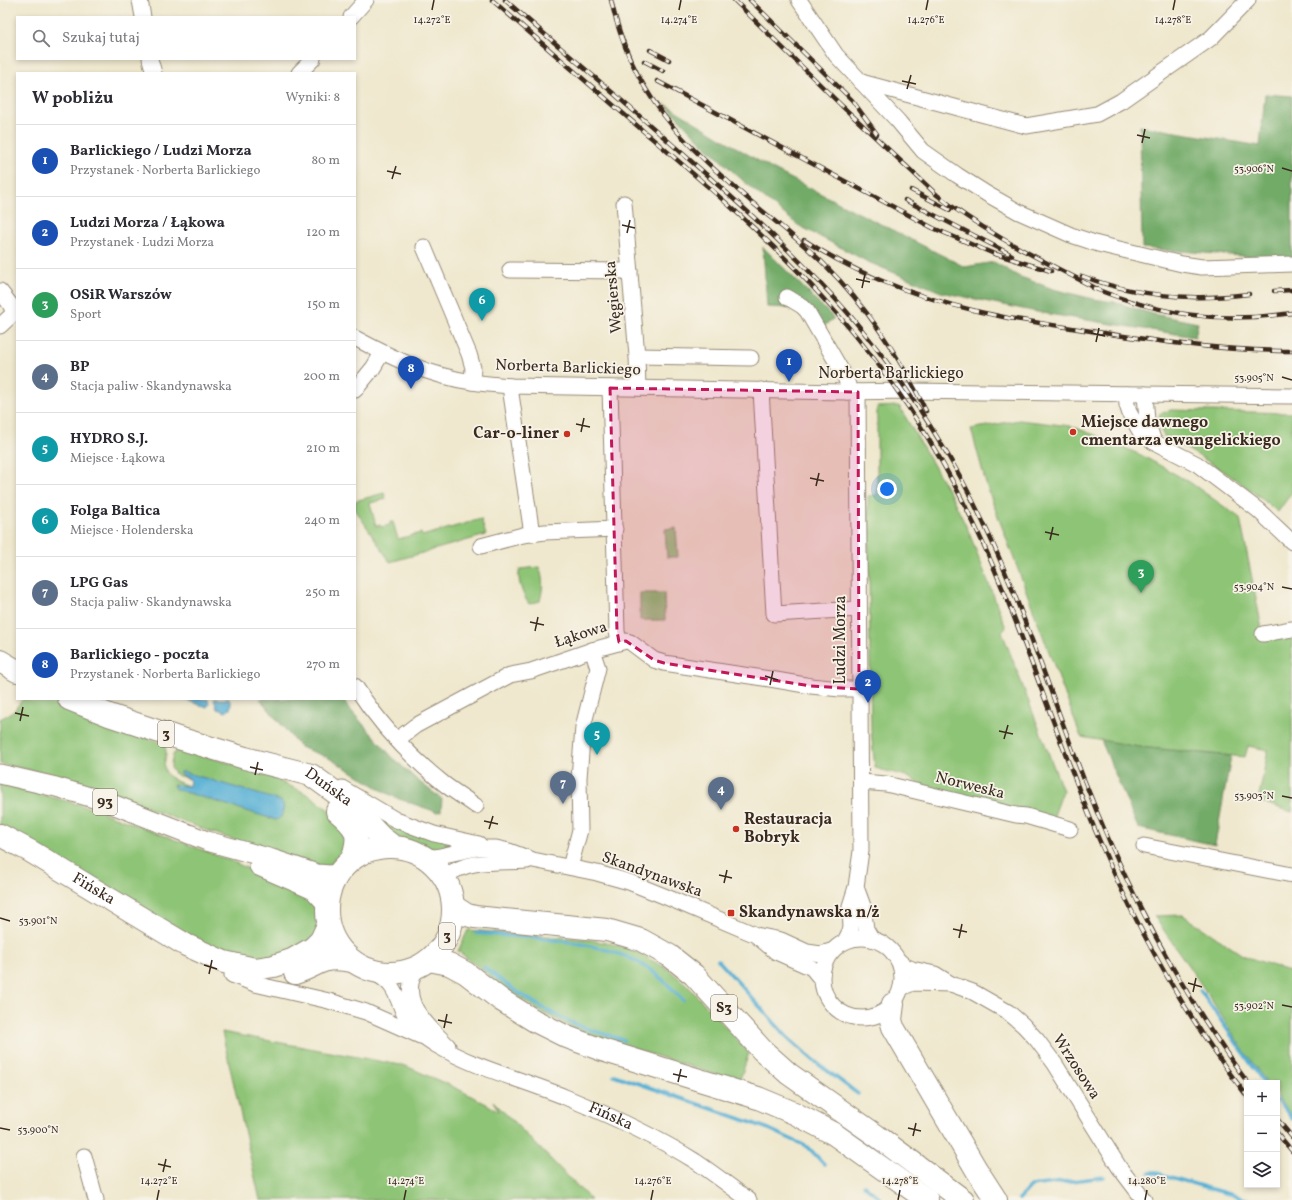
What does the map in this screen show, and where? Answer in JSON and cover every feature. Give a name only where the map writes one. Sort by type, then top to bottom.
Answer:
[{"type":"highway","points":[[0,661],[16,670]]},
{"type":"highway","name":"Duńska","points":[[83,702],[133,723],[245,758],[311,775],[330,787],[347,801],[381,837],[394,847]]},
{"type":"highway","name":"Duńska","points":[[245,758],[294,781],[313,792],[346,818],[356,831],[358,838],[356,848],[345,866]]},
{"type":"highway","name":"Fińska","points":[[0,835],[30,851],[186,945],[224,962],[255,968],[274,966],[292,960],[313,948],[321,940],[327,915]]},
{"type":"highway","name":"3","points":[[327,915],[332,883],[345,866],[372,850],[394,847],[408,850],[420,855],[437,868],[444,877],[452,896],[453,906],[453,918],[445,942],[438,952],[423,964]]},
{"type":"highway","name":"S3","points":[[453,906],[467,915],[475,917],[607,930],[641,940],[670,956],[694,975],[762,1050],[789,1074],[877,1136],[963,1200]]},
{"type":"highway","points":[[327,915],[337,945],[344,954],[362,967],[372,971],[391,974],[409,971],[423,964],[449,964],[466,973],[508,1004],[535,1021],[567,1037],[602,1050],[758,1098],[794,1113],[834,1134],[927,1200]]},
{"type":"highway","name":"Fińska","points":[[186,945],[209,965],[232,975],[247,978],[274,978],[298,972],[328,959],[338,958],[352,961]]},
{"type":"highway","points":[[897,996],[891,1020],[893,1027],[976,1169],[996,1200]]},
{"type":"main road","name":"93","points":[[0,774],[56,787],[107,802],[207,841],[262,868],[314,890],[327,915]]},
{"type":"main road","name":"93","points":[[207,841],[272,859],[317,874],[330,875],[345,866]]},
{"type":"street","points":[[140,0],[143,16]]},
{"type":"street","points":[[352,16],[366,0]]},
{"type":"street","points":[[799,0],[836,55],[923,150],[957,175],[1019,212],[1047,225],[1098,244],[1193,266],[1292,264]]},
{"type":"street","points":[[861,82],[1026,126],[1094,115],[1121,101],[1211,38],[1248,0]]},
{"type":"street","points":[[150,60],[154,72]]},
{"type":"street","points":[[300,72],[312,60]]},
{"type":"street","name":"Węgierska","points":[[624,203],[637,356],[638,388]]},
{"type":"street","points":[[424,247],[469,354],[473,368],[472,382]]},
{"type":"street","points":[[510,270],[630,271]]},
{"type":"street","points":[[0,291],[15,312],[0,326]]},
{"type":"street","name":"Ludzi Morza","points":[[787,297],[802,306],[807,311],[853,392],[859,609],[861,851],[856,887],[850,906],[851,930],[845,941]]},
{"type":"street","name":"Norberta Barlickiego","points":[[356,339],[382,353],[410,365],[441,375],[472,382],[511,386],[853,392],[1292,396]]},
{"type":"street","points":[[356,389],[373,368],[382,353]]},
{"type":"street","points":[[637,356],[751,358]]},
{"type":"street","points":[[511,386],[532,534]]},
{"type":"street","points":[[610,388],[617,631],[619,642]]},
{"type":"street","points":[[761,390],[774,614],[859,609]]},
{"type":"street","points":[[1126,394],[1130,414],[1140,434],[1197,464],[1258,510],[1292,542]]},
{"type":"street","points":[[1145,394],[1147,421],[1154,442]]},
{"type":"street","points":[[481,546],[545,532],[615,529]]},
{"type":"street","points":[[1263,634],[1292,629]]},
{"type":"street","name":"Łąkowa","points":[[397,740],[415,726],[510,676],[592,650],[626,641],[630,642],[654,660],[664,663],[811,686],[834,689],[859,689]]},
{"type":"street","points":[[570,867],[580,830],[579,778],[583,727],[598,668],[592,650]]},
{"type":"street","points":[[356,688],[397,740],[419,762],[444,784],[476,806]]},
{"type":"street","points":[[311,775],[331,782],[349,791],[396,820],[441,836],[496,848]]},
{"type":"street","name":"Norweska","points":[[860,782],[886,784],[1016,815],[1026,816],[1070,829]]},
{"type":"street","points":[[1144,846],[1292,875]]},
{"type":"street","name":"Skandynawska","points":[[420,855],[435,856],[477,848],[496,848],[509,851],[533,860],[570,867],[640,886],[756,935],[781,940],[812,953],[821,954],[831,951]]},
{"type":"street","name":"Skandynawska","points":[[444,877],[453,871],[483,862],[533,860]]},
{"type":"street","points":[[856,887],[864,906],[866,929],[872,938]]},
{"type":"street","name":"Skandynawska","points":[[756,935],[776,952],[812,968],[821,979]]},
{"type":"street","points":[[854,938],[872,938],[888,947],[899,961],[902,979],[897,996],[886,1010],[870,1017],[852,1017],[836,1009],[829,1002],[821,979],[823,968],[831,951],[838,945],[854,938]]},
{"type":"street","name":"Wrzosowa","points":[[899,961],[912,969],[935,974],[951,984],[973,992],[1008,1012],[1023,1025],[1037,1040],[1055,1064],[1119,1167],[1144,1200]]},
{"type":"street","name":"Fińska","points":[[423,964],[412,976],[410,987],[414,1008],[420,1018],[460,1058]]},
{"type":"street","name":"Fińska","points":[[372,971],[385,979],[391,986],[405,1015],[426,1039],[460,1058],[560,1094],[616,1119],[662,1142],[695,1161],[749,1200]]},
{"type":"street","points":[[232,975],[256,984],[329,1001],[366,1012],[426,1039]]},
{"type":"street","name":"Wrzosowa","points":[[897,996],[912,983],[951,984]]},
{"type":"street","points":[[84,1156],[96,1200]]},
{"type":"highlighted area","points":[[610,388],[858,392],[859,689],[811,686],[664,663],[654,660],[626,641],[619,642],[617,631]]},
{"type":"green space","points":[[1265,94],[1292,96],[1292,260],[1142,248],[1140,126],[1260,146]]},
{"type":"green space","points":[[665,104],[772,169],[965,267],[994,262],[1018,276],[1053,289],[1093,299],[1114,302],[1153,314],[1198,323],[1195,337],[1042,313],[941,292],[868,262],[798,225],[751,188],[703,144]]},
{"type":"green space","points":[[763,247],[834,318],[821,329],[805,311],[789,308],[767,307]]},
{"type":"green space","points":[[899,406],[951,495],[968,530],[1006,628],[1002,632],[1063,791],[1053,818],[933,791],[906,776],[875,768],[871,731],[868,496],[877,495],[877,407]]},
{"type":"green space","points":[[1171,410],[1292,413],[1292,492],[1278,512],[1251,490],[1224,472],[1165,437],[1159,426],[1158,420],[1160,414]]},
{"type":"green space","points":[[1019,420],[1071,426],[1143,456],[1191,483],[1240,518],[1264,639],[1292,634],[1292,812],[1258,801],[1268,750],[1248,746],[1245,757],[1139,747],[1081,737],[987,487],[971,429]]},
{"type":"green space","points":[[384,493],[386,499],[370,503],[376,526],[380,525],[381,527],[390,525],[390,522],[393,522],[398,539],[421,533],[422,536],[481,519],[486,535],[390,562],[356,511],[356,501]]},
{"type":"green space","points":[[676,528],[678,557],[667,557],[665,529]]},
{"type":"green space","points":[[539,567],[542,576],[542,592],[540,601],[529,604],[521,587],[519,577],[520,569]]},
{"type":"green space","points":[[640,593],[664,593],[665,620],[640,620]]},
{"type":"green space","points":[[22,700],[54,700],[69,708],[164,744],[166,748],[164,766],[165,771],[170,778],[188,786],[173,785],[276,820],[179,773],[190,779],[176,775],[171,768],[172,759],[174,754],[181,749],[270,777],[303,792],[334,814],[348,834],[343,850],[339,858],[325,867],[249,845],[64,779],[0,764],[0,719],[13,712]]},
{"type":"green space","points":[[261,700],[344,700],[347,706],[393,758],[417,780],[442,799],[441,811],[437,812],[399,799],[327,757],[300,747]]},
{"type":"green space","points":[[1101,740],[1139,747],[1231,756],[1215,845],[1138,828]]},
{"type":"green space","points":[[0,784],[99,811],[234,862],[310,896],[318,921],[315,937],[273,961],[224,955],[0,828]]},
{"type":"green space","points":[[364,808],[457,845],[435,851],[416,842],[394,837]]},
{"type":"green space","points":[[1183,915],[1244,956],[1292,972],[1292,1117],[1280,1100],[1280,1080],[1265,1080],[1154,916]]},
{"type":"green space","points":[[468,930],[586,939],[617,945],[636,952],[668,969],[687,985],[749,1053],[739,1082],[603,1039],[569,1026],[539,1011],[501,985],[458,951]]},
{"type":"green space","points":[[222,1032],[406,1066],[460,1090],[499,1111],[493,1101],[591,1200],[260,1200]]},
{"type":"water","points":[[185,700],[208,700],[209,705],[207,707]]},
{"type":"water","points":[[214,700],[229,700],[231,704],[230,709],[226,712],[217,709]]},
{"type":"water","points":[[181,771],[281,801],[284,807],[281,817],[276,820],[175,789],[173,785],[189,786],[190,779],[179,773]]},
{"type":"waterway","points":[[476,933],[564,941],[609,951],[629,958],[646,967],[666,982],[683,1000]]},
{"type":"waterway","points":[[718,960],[787,1037],[813,1060],[858,1094]]},
{"type":"waterway","points":[[484,967],[504,983],[559,1017],[624,1040]]},
{"type":"waterway","points":[[1200,990],[1262,1080]]},
{"type":"waterway","points":[[614,1075],[769,1129],[808,1147],[824,1164]]},
{"type":"waterway","points":[[1280,1104],[1292,1118]]},
{"type":"waterway","points":[[1150,1173],[1157,1173],[1249,1200]]},
{"type":"waterway","points":[[1019,1199],[1031,1186],[1104,1177]]},
{"type":"waterway","points":[[864,1185],[882,1200]]},
{"type":"railway","points":[[492,0],[711,189],[800,273],[859,339],[910,409],[954,484],[995,570],[1080,793],[1129,906],[1183,1004],[1203,1035],[1244,1092]]},
{"type":"railway","points":[[505,0],[639,115],[747,211],[788,250],[847,312],[894,371],[935,434],[961,478],[996,551],[1012,588],[1099,818],[1135,897],[1176,974],[1246,1080]]},
{"type":"railway","points":[[611,0],[620,34],[632,63],[646,90],[663,115],[704,160],[808,249],[841,281],[869,316],[894,352],[926,411]]},
{"type":"railway","points":[[734,0],[842,106],[937,195],[995,235],[1099,290]]},
{"type":"railway","points":[[750,0],[852,100],[877,134]]},
{"type":"railway","points":[[650,50],[669,60]]},
{"type":"railway","points":[[644,61],[663,71]]},
{"type":"railway","points":[[657,81],[933,228],[992,253],[1051,271]]},
{"type":"railway","points":[[911,190],[950,210]]},
{"type":"railway","points":[[905,200],[1012,255]]},
{"type":"railway","points":[[804,240],[828,255],[877,279],[928,298],[981,312],[1008,318],[1150,340],[1221,348],[1292,351]]},
{"type":"railway","points":[[1082,276],[1108,285],[1163,295],[1205,297],[1249,294]]},
{"type":"railway","points":[[1093,288],[1143,305],[1191,315],[1239,318],[1292,313]]},
{"type":"railway","points":[[1274,291],[1292,290]]},
{"type":"railway","points":[[1280,1123],[1292,1137]]},
{"type":"railway","points":[[1280,1137],[1292,1151]]},
{"type":"place","name":"Folga Baltica","points":[[482,321]]},
{"type":"place","name":"Barlickiego / Ludzi Morza","points":[[789,382]]},
{"type":"place","name":"Barlickiego - poczta","points":[[411,389]]},
{"type":"place","name":"Miejsce dawnego cmentarza ewangelickiego","points":[[1073,432]]},
{"type":"place","name":"Car-o-liner","points":[[567,434]]},
{"type":"place","name":"OSiR Warszów","points":[[1141,593]]},
{"type":"place","name":"Ludzi Morza / Łąkowa","points":[[868,703]]},
{"type":"place","name":"HYDRO S.J.","points":[[597,755]]},
{"type":"place","name":"LPG Gas","points":[[563,804]]},
{"type":"place","name":"BP","points":[[721,810]]},
{"type":"place","name":"Restauracja Bobryk","points":[[736,829]]},
{"type":"place","name":"Skandynawska n/ż","points":[[731,913]]}]
